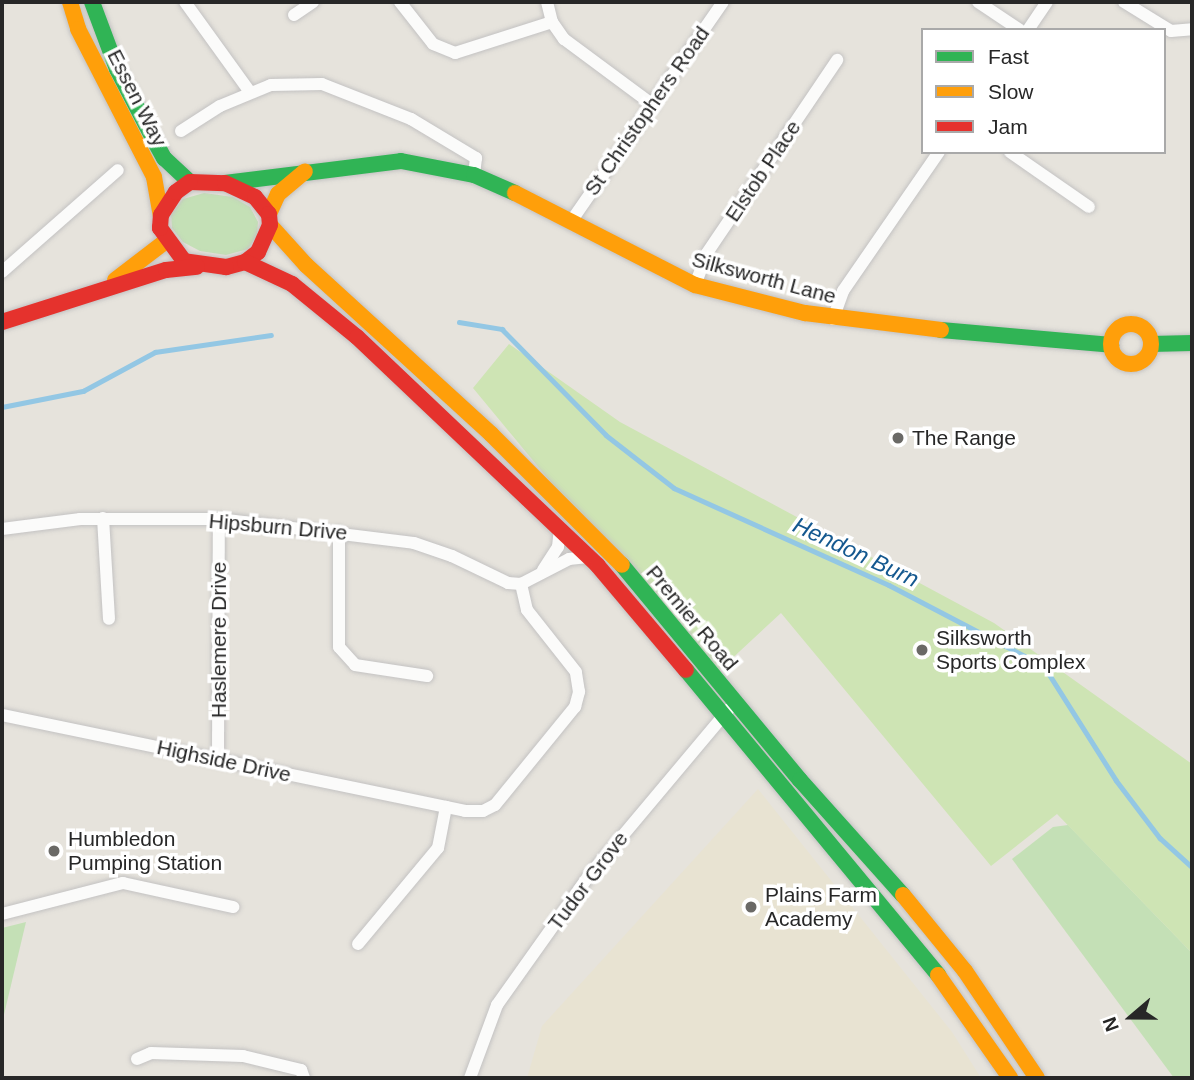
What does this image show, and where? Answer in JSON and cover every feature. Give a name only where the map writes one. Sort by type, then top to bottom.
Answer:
[{"type":"main road","name":"Essen Way","points":[[70,2],[78,29],[154,177],[161,215]]},
{"type":"main road","name":"Essen Way","points":[[92,2],[117,69],[154,141],[164,158],[190,182]]},
{"type":"main road","name":"Silksworth Lane","points":[[225,183],[401,161],[474,175],[572,220],[695,285],[833,319],[1016,340],[1111,345]]},
{"type":"main road","points":[[2,322],[166,270],[245,262],[266,241],[269,219],[278,194],[305,171]]},
{"type":"main road","points":[[190,182],[176,192],[161,215],[160,228],[166,241],[184,261],[208,266]]},
{"type":"main road","name":"Premier Road","points":[[190,182],[225,183],[255,197],[306,265],[491,434],[611,553],[736,704],[965,971],[1037,1078]]},
{"type":"main road","points":[[106,287],[166,241]]},
{"type":"main road","name":"Premier Road","points":[[245,262],[292,284],[357,337],[588,557],[914,941],[1010,1078]]},
{"type":"main road","points":[[1130,324],[1143,327],[1151,344],[1143,360],[1132,364],[1120,360],[1111,345],[1119,328],[1130,324]]},
{"type":"main road","points":[[1151,344],[1192,343]]},
{"type":"street","points":[[185,2],[250,93]]},
{"type":"street","points":[[294,15],[313,2]]},
{"type":"street","points":[[400,2],[433,44],[455,53],[552,22]]},
{"type":"street","points":[[547,2],[552,22],[564,39],[600,70],[653,105]]},
{"type":"street","name":"St Christophers Road","points":[[572,220],[723,2]]},
{"type":"street","points":[[978,2],[1017,28]]},
{"type":"street","points":[[1029,28],[1047,2]]},
{"type":"street","points":[[1124,2],[1171,31],[1192,29]]},
{"type":"street","name":"Elstob Place","points":[[695,285],[707,253],[837,60]]},
{"type":"street","points":[[181,131],[250,93],[271,85],[322,84],[411,119],[476,158],[474,175]]},
{"type":"street","points":[[833,319],[843,291],[938,154]]},
{"type":"street","points":[[1013,154],[1089,207]]},
{"type":"street","points":[[2,272],[118,170]]},
{"type":"street","points":[[103,518],[109,619]]},
{"type":"street","name":"Hipsburn Drive","points":[[2,529],[103,518],[219,519],[414,543],[453,555],[508,583],[521,584]]},
{"type":"street","name":"Haslemere Drive","points":[[218,760],[219,519]]},
{"type":"street","points":[[543,571],[558,547],[560,529]]},
{"type":"street","points":[[340,532],[339,647],[355,665],[427,676]]},
{"type":"street","points":[[521,584],[543,571],[588,557]]},
{"type":"street","name":"Highside Drive","points":[[2,715],[446,807],[483,811],[495,805],[575,707],[579,692],[576,672],[527,610],[521,584]]},
{"type":"street","name":"Tudor Grove","points":[[470,1078],[497,1005],[588,877],[722,715],[736,704]]},
{"type":"street","points":[[358,944],[438,848],[446,807]]},
{"type":"street","points":[[2,914],[123,883],[233,907]]},
{"type":"street","points":[[137,1059],[151,1053],[243,1056],[301,1070],[304,1078]]},
{"type":"shaded area","name":"Plains Farm Academy","points":[[758,789],[952,1032],[981,1078],[527,1078],[542,1026]]},
{"type":"green space","points":[[204,193],[233,197],[250,207],[258,222],[257,235],[248,249],[226,255],[200,251],[183,242],[172,228],[171,214],[183,199]]},
{"type":"green space","name":"Silksworth Sports Complex","points":[[509,344],[620,422],[994,623],[1192,764],[1192,953],[1057,814],[991,866],[781,613],[712,677],[473,388]]},
{"type":"green space","points":[[1068,825],[1192,953],[1192,1078],[1174,1078],[1012,859],[1053,827]]},
{"type":"green space","points":[[26,922],[2,1023],[2,928]]},
{"type":"waterway","name":"Hendon Burn","points":[[459,322],[502,329],[606,435],[674,488],[889,585],[1044,666],[1116,780],[1160,838],[1192,867]]},
{"type":"waterway","name":"Hendon Burn","points":[[2,407],[83,391],[155,352],[271,335]]},
{"type":"traffic: fast","points":[[92,2],[117,69],[154,140],[164,158],[190,182]]},
{"type":"traffic: fast","points":[[225,183],[401,161],[474,175],[515,193]]},
{"type":"traffic: fast","points":[[941,330],[1111,345]]},
{"type":"traffic: fast","points":[[1151,344],[1192,343]]},
{"type":"traffic: fast","points":[[622,565],[800,780],[903,895]]},
{"type":"traffic: fast","points":[[686,670],[938,975]]},
{"type":"traffic: slow","points":[[70,2],[78,29],[154,177],[161,215]]},
{"type":"traffic: slow","points":[[269,214],[278,194],[305,171]]},
{"type":"traffic: slow","points":[[515,193],[695,285],[805,313],[941,330]]},
{"type":"traffic: slow","points":[[270,225],[306,265],[491,434],[622,565]]},
{"type":"traffic: slow","points":[[115,280],[166,241]]},
{"type":"traffic: slow","points":[[1131,324],[1145,330],[1151,344],[1145,358],[1131,364],[1117,358],[1111,344],[1117,330],[1131,324]]},
{"type":"traffic: slow","points":[[903,895],[965,971],[1037,1078]]},
{"type":"traffic: slow","points":[[938,975],[1010,1078]]},
{"type":"traffic: jam","points":[[190,182],[225,183],[255,197],[269,214],[270,225],[258,252],[245,262],[226,267],[184,261],[160,228],[161,215],[176,192],[190,182]]},
{"type":"traffic: jam","points":[[245,262],[292,284],[357,337],[598,566],[686,670]]},
{"type":"traffic: jam","points":[[2,322],[166,270],[197,267]]},
{"type":"place","name":"The Range","points":[[898,438]]},
{"type":"place","name":"Silksworth Sports Complex","points":[[922,650]]},
{"type":"place","name":"Humbledon Pumping Station","points":[[54,851]]},
{"type":"place","name":"Plains Farm Academy","points":[[751,907]]}]
